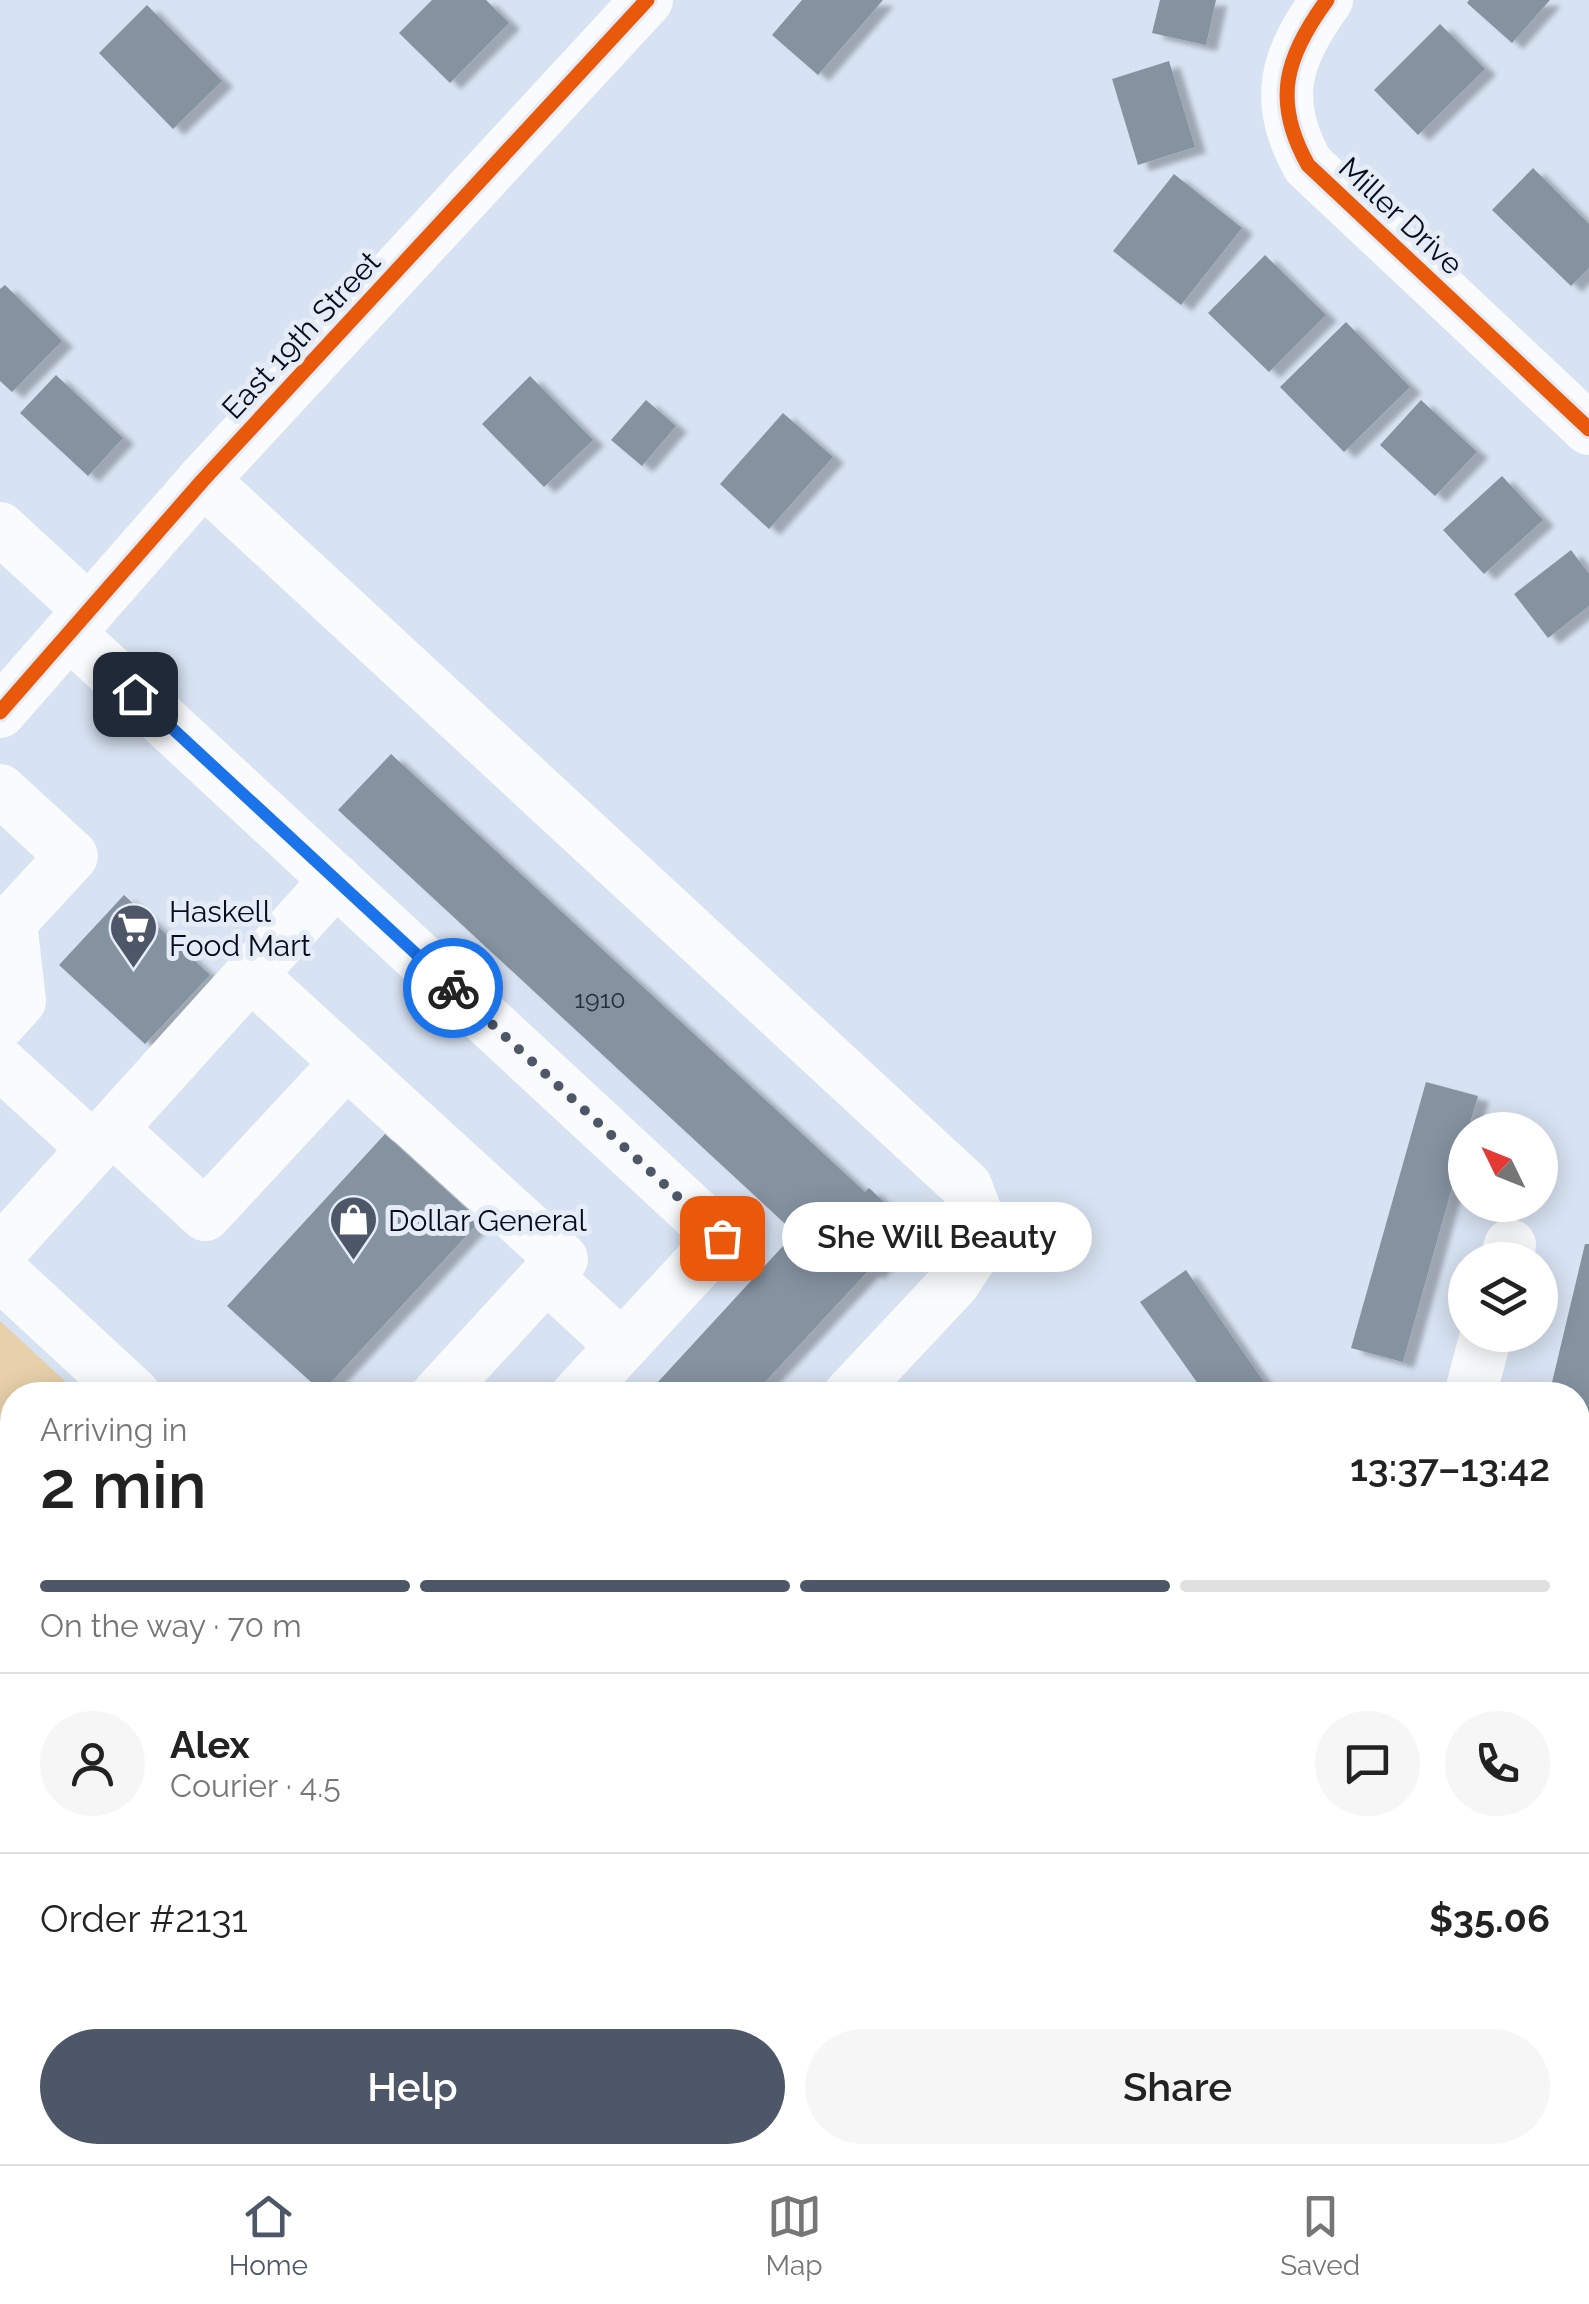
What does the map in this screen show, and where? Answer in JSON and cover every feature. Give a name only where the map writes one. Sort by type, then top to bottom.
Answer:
[{"type":"main road","points":[[0,1272],[119,1382]]},
{"type":"street","name":"East 19th Street","points":[[0,712],[203,480],[647,0]]},
{"type":"street","name":"Miller Drive","points":[[1327,0],[1299,44],[1286,80],[1286,113],[1294,140],[1308,165],[1589,429]]},
{"type":"street","points":[[203,480],[966,1186],[979,1220],[973,1254],[954,1283],[861,1382]]},
{"type":"street","points":[[0,528],[79,622],[336,880],[722,1238],[588,1382]]},
{"type":"street","points":[[0,790],[72,856],[11,922],[20,1001],[0,1022]]},
{"type":"street","points":[[0,1252],[336,880]]},
{"type":"street","points":[[251,974],[562,1259],[449,1382]]},
{"type":"street","points":[[0,1063],[205,1215],[347,1062]]},
{"type":"street","points":[[546,1276],[622,1346]]},
{"type":"street","points":[[1473,1382],[1481,1352]]},
{"type":"shaded area","points":[[0,1321],[66,1382],[0,1382]]},
{"type":"building","points":[[432,0],[486,0],[509,23],[450,83],[399,33]]},
{"type":"building","points":[[802,0],[883,0],[818,75],[772,35]]},
{"type":"building","points":[[1160,0],[1216,0],[1206,45],[1152,33]]},
{"type":"building","points":[[1550,0],[1512,43],[1467,3]]},
{"type":"building","points":[[147,5],[222,81],[173,129],[99,53]]},
{"type":"building","points":[[1440,24],[1485,69],[1418,135],[1374,90]]},
{"type":"building","points":[[1169,61],[1195,147],[1138,165],[1112,79]]},
{"type":"building","points":[[1533,168],[1589,224],[1589,268],[1571,286],[1492,210]]},
{"type":"building","points":[[1174,174],[1242,228],[1181,305],[1113,251]]},
{"type":"building","points":[[1265,255],[1326,315],[1269,372],[1208,313]]},
{"type":"building","points":[[5,285],[62,341],[12,392],[0,381],[0,289]]},
{"type":"building","points":[[1346,322],[1410,387],[1344,452],[1280,387]]},
{"type":"building","points":[[56,375],[123,438],[88,476],[20,413]]},
{"type":"building","points":[[530,376],[593,440],[544,487],[482,424]]},
{"type":"building","points":[[646,400],[676,426],[642,466],[611,440]]},
{"type":"building","points":[[1421,400],[1477,452],[1435,496],[1380,445]]},
{"type":"building","points":[[783,413],[833,457],[769,529],[720,484]]},
{"type":"building","points":[[1502,476],[1543,520],[1484,574],[1443,530]]},
{"type":"building","points":[[1571,550],[1589,574],[1589,606],[1548,638],[1514,594]]},
{"type":"building","points":[[391,754],[865,1192],[869,1188],[913,1229],[873,1273],[869,1270],[765,1382],[658,1382],[795,1233],[338,810]]},
{"type":"building","name":"Haskell Food Mart","points":[[124,895],[210,975],[145,1044],[59,965]]},
{"type":"building","points":[[1426,1082],[1478,1096],[1473,1112],[1448,1112],[1448,1202],[1403,1362],[1351,1348]]},
{"type":"building","name":"Dollar General","points":[[385,1134],[480,1221],[331,1382],[311,1382],[227,1306]]},
{"type":"building","points":[[1585,1244],[1589,1244],[1589,1382],[1552,1382]]},
{"type":"building","points":[[1186,1270],[1264,1382],[1197,1382],[1140,1302]]},
{"type":"cycle path","points":[[0,712],[203,480],[647,0]]},
{"type":"cycle path","points":[[1327,0],[1301,41],[1288,80],[1290,120],[1308,165],[1589,429]]},
{"type":"way so far","points":[[453,988],[722,1238]]},
{"type":"place","name":"Haskell Food Mart","points":[[134,970]]},
{"type":"place","name":"She Will Beauty","points":[[722,1238]]},
{"type":"place","name":"Dollar General","points":[[353,1262]]},
{"type":"route","points":[[135,694],[453,988]]}]
